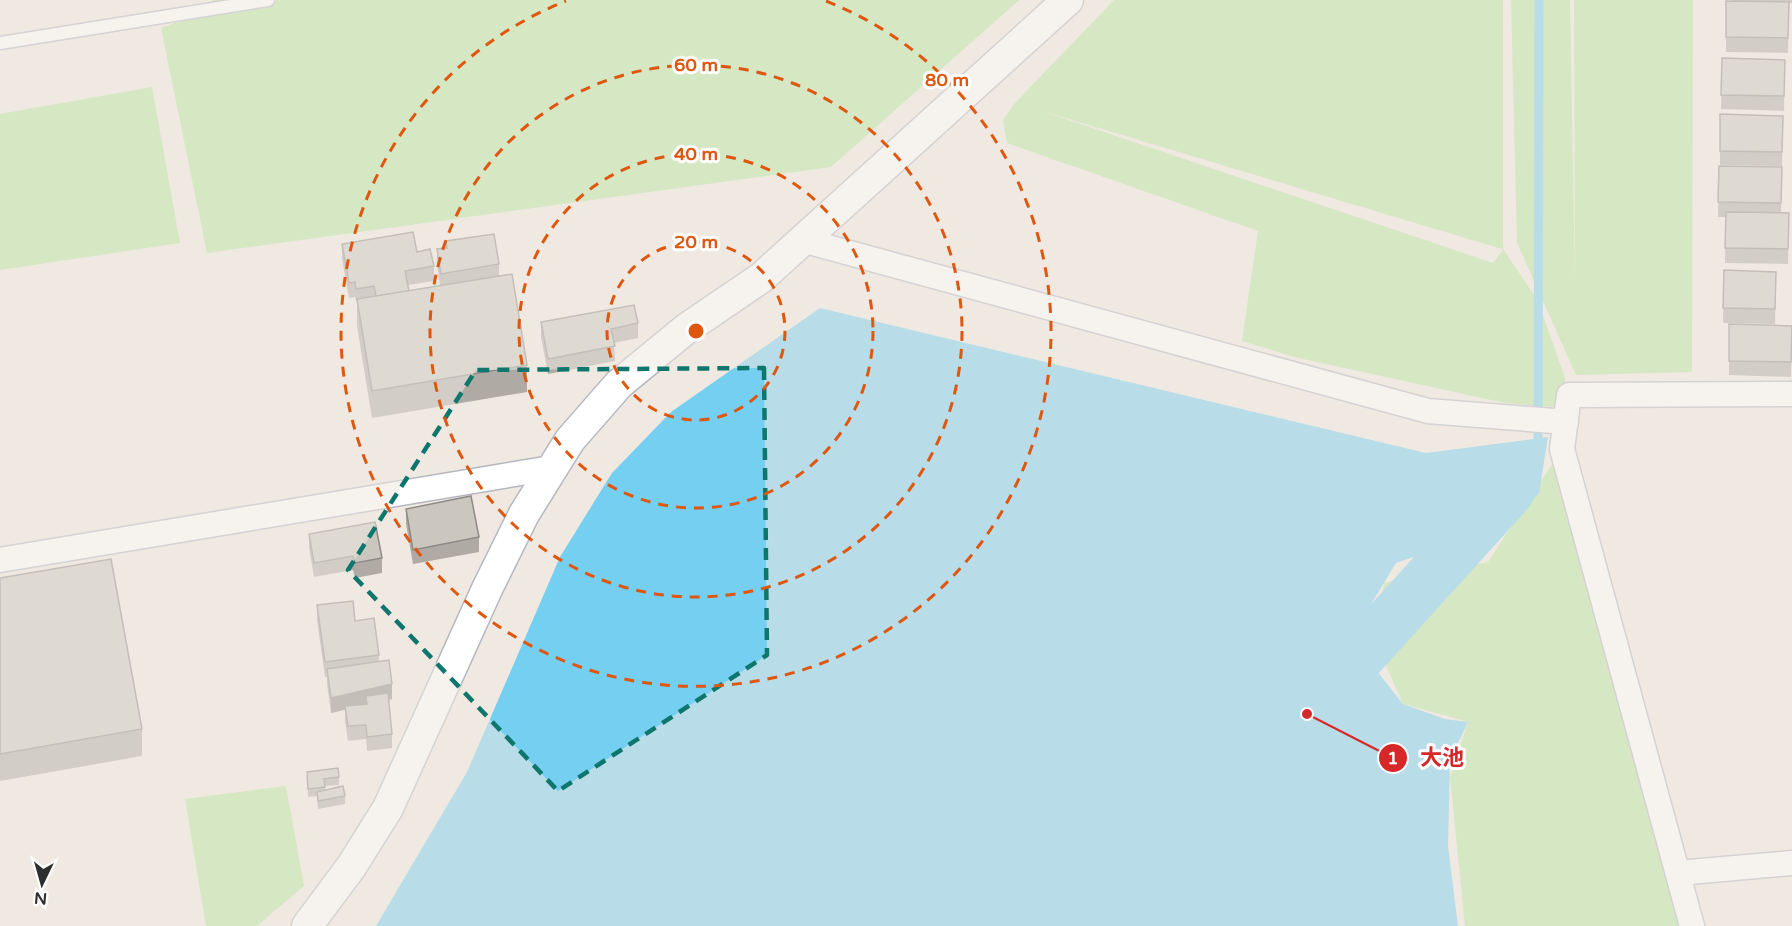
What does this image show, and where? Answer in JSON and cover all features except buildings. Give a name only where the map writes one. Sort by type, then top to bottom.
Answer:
[{"type":"street","points":[[307,926],[351,867],[388,808],[487,589],[524,514],[570,440],[619,384],[686,329],[761,278],[1068,0]]},
{"type":"street","points":[[802,240],[1428,411],[1566,422]]},
{"type":"street","points":[[1692,926],[1562,449],[1569,395],[1792,394]]},
{"type":"street","points":[[0,560],[551,468]]},
{"type":"street","points":[[1678,873],[1792,862]]},
{"type":"lane","points":[[0,43],[268,0]]},
{"type":"highlighted area","points":[[764,368],[767,655],[558,791],[348,570],[476,370]]},
{"type":"green space","points":[[212,0],[1019,0],[831,167],[207,253],[161,28],[214,9]]},
{"type":"green space","points":[[1114,0],[1503,0],[1503,249],[1538,301],[1565,378],[1567,408],[1505,403],[1294,357],[1242,341],[1258,231],[1007,143],[1003,120],[1015,103]],"holes":[[[1042,111],[1502,249],[1493,263]]]},
{"type":"green space","points":[[1511,0],[1570,0],[1575,285],[1574,0],[1693,0],[1692,372],[1576,375],[1517,243]]},
{"type":"green space","points":[[152,87],[180,243],[0,270],[0,114]]},
{"type":"green space","points":[[1562,449],[1680,926],[1465,926],[1450,777],[1468,722],[1403,704],[1374,639],[1384,583],[1488,562]]},
{"type":"green space","points":[[286,786],[304,886],[257,926],[206,926],[185,799]]},
{"type":"water","points":[[820,308],[1426,453],[1548,437],[1539,493],[1497,542],[1443,547],[1396,563],[1370,606],[1373,666],[1403,704],[1445,719],[1468,722],[1450,760],[1448,846],[1458,926],[376,926],[467,772],[560,557],[612,473],[671,412]]},
{"type":"waterway","points":[[1538,449],[1539,0]]},
{"type":"waterway","points":[[1322,697],[1508,492]]},
{"type":"place","name":"大池","points":[[1307,714]]}]
